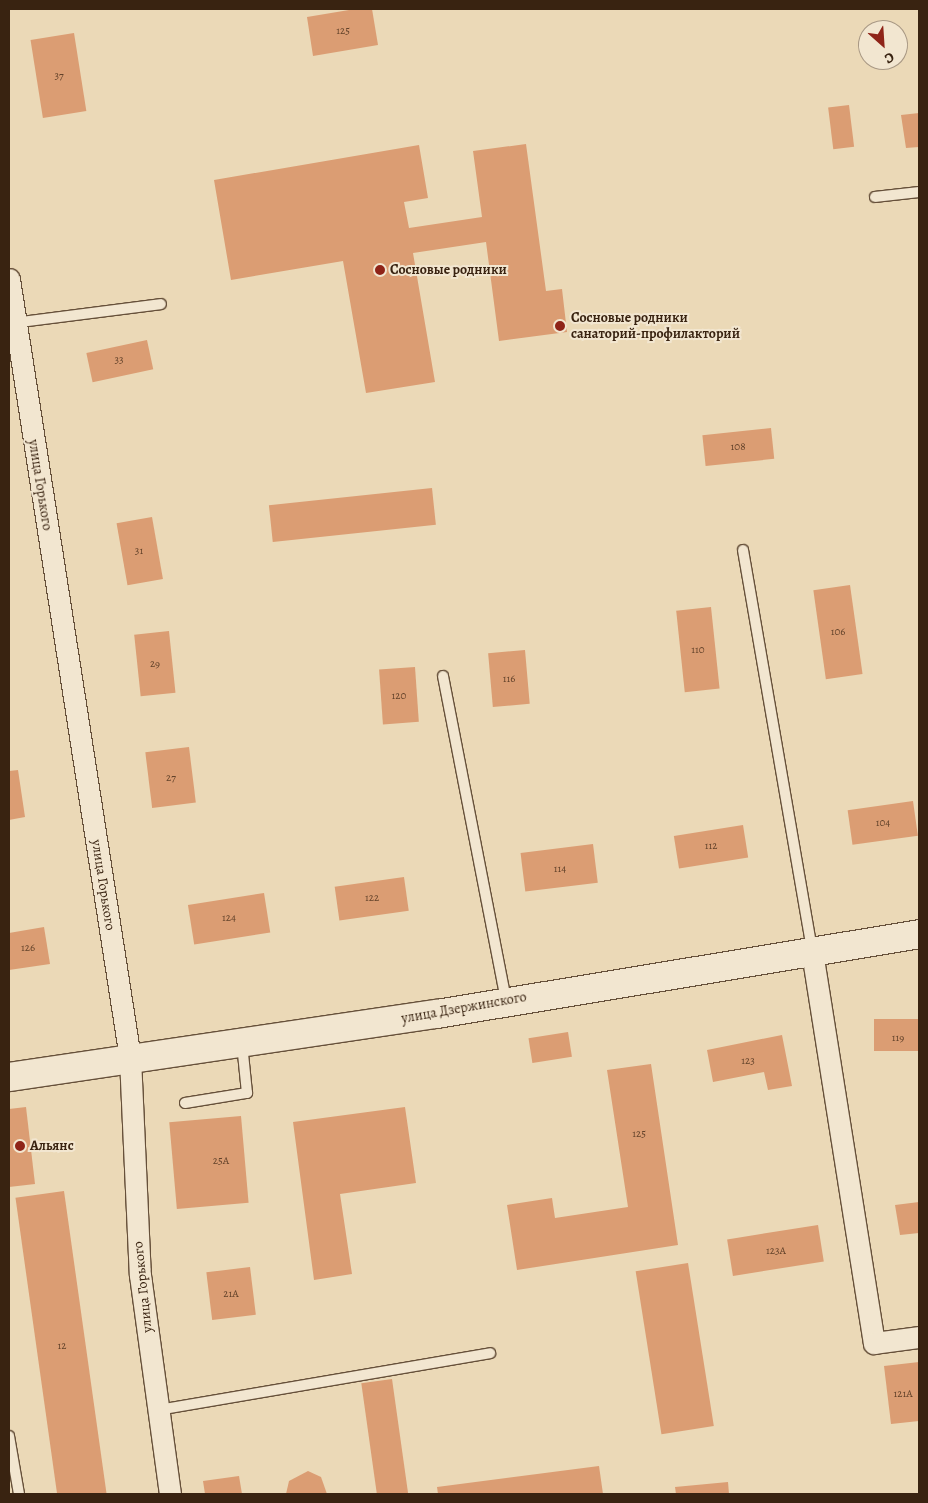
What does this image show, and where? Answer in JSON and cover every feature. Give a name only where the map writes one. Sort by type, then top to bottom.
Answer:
[{"type":"street","name":"улица Горького","points":[[9,279],[12,324],[130,1058],[140,1275],[170,1494]]},
{"type":"street","name":"улица Дзержинского","points":[[9,1077],[242,1043],[919,934]]},
{"type":"street","points":[[812,952],[874,1342],[919,1337]]},
{"type":"lane","points":[[875,197],[919,192]]},
{"type":"lane","points":[[12,324],[161,304]]},
{"type":"lane","points":[[743,550],[812,952]]},
{"type":"lane","points":[[443,676],[506,1001]]},
{"type":"lane","points":[[186,1103],[247,1093],[242,1043]]},
{"type":"lane","points":[[158,1410],[490,1352]]},
{"type":"lane","points":[[9,1436],[19,1494]]},
{"type":"building","points":[[355,9],[372,9],[378,45],[313,56],[307,17]]},
{"type":"building","points":[[74,33],[86,111],[43,118],[31,40]]},
{"type":"building","points":[[849,105],[854,147],[833,149],[828,108]]},
{"type":"building","points":[[919,113],[919,147],[906,148],[901,115]]},
{"type":"building","name":"Сосновые родники","points":[[526,144],[546,291],[562,289],[567,332],[499,341],[486,242],[413,253],[435,382],[366,393],[343,261],[231,280],[214,180],[419,145],[428,198],[404,202],[409,228],[482,217],[473,151]]},
{"type":"building","points":[[147,340],[153,369],[93,382],[86,353]]},
{"type":"building","points":[[771,428],[774,459],[706,466],[702,435]]},
{"type":"building","points":[[432,488],[436,525],[273,542],[269,505]]},
{"type":"building","points":[[152,517],[163,579],[127,585],[117,523]]},
{"type":"building","points":[[850,585],[863,674],[826,679],[813,590]]},
{"type":"building","points":[[711,607],[720,689],[685,692],[676,611]]},
{"type":"building","points":[[169,631],[175,693],[141,696],[134,635]]},
{"type":"building","points":[[525,650],[530,704],[493,707],[488,653]]},
{"type":"building","points":[[415,667],[419,722],[383,724],[379,670]]},
{"type":"building","points":[[189,747],[196,803],[152,808],[145,752]]},
{"type":"building","points":[[18,770],[25,817],[9,820],[9,771]]},
{"type":"building","points":[[913,801],[918,836],[853,845],[848,810]]},
{"type":"building","points":[[743,825],[748,858],[679,869],[674,836]]},
{"type":"building","points":[[593,844],[598,883],[525,892],[521,853]]},
{"type":"building","points":[[404,877],[409,911],[339,920],[335,887]]},
{"type":"building","points":[[264,893],[270,933],[194,945],[188,905]]},
{"type":"building","points":[[44,927],[50,964],[9,970],[9,933]]},
{"type":"building","points":[[874,1019],[919,1019],[919,1051],[874,1051]]},
{"type":"building","points":[[568,1032],[572,1057],[532,1063],[528,1038]]},
{"type":"building","points":[[782,1035],[792,1086],[768,1090],[764,1072],[713,1082],[707,1050]]},
{"type":"building","points":[[651,1064],[678,1245],[517,1270],[507,1205],[552,1198],[555,1218],[628,1207],[607,1070]]},
{"type":"building","name":"Альянс","points":[[26,1107],[35,1184],[9,1187],[9,1109]]},
{"type":"building","points":[[405,1107],[416,1183],[340,1194],[352,1274],[314,1280],[293,1122]]},
{"type":"building","points":[[241,1116],[249,1203],[177,1209],[169,1122]]},
{"type":"building","points":[[64,1191],[107,1494],[57,1494],[15,1198]]},
{"type":"building","points":[[919,1202],[919,1233],[900,1235],[895,1205]]},
{"type":"building","points":[[818,1225],[824,1262],[733,1276],[727,1239]]},
{"type":"building","points":[[688,1263],[714,1426],[661,1434],[636,1271]]},
{"type":"building","points":[[250,1267],[256,1315],[212,1320],[206,1272]]},
{"type":"building","points":[[919,1362],[919,1421],[891,1424],[884,1366]]},
{"type":"building","points":[[392,1379],[408,1494],[377,1494],[361,1383]]},
{"type":"building","points":[[599,1466],[603,1494],[438,1494],[437,1487]]},
{"type":"building","points":[[308,1471],[321,1477],[327,1494],[286,1494],[289,1481]]},
{"type":"building","points":[[239,1476],[242,1494],[205,1494],[203,1481]]},
{"type":"building","points":[[728,1482],[729,1494],[676,1494],[675,1487]]},
{"type":"place","name":"Сосновые родники","points":[[380,270]]},
{"type":"place","name":"Сосновые родники санаторий-профилакторий","points":[[560,326]]},
{"type":"place","name":"Альянс","points":[[20,1146]]}]
